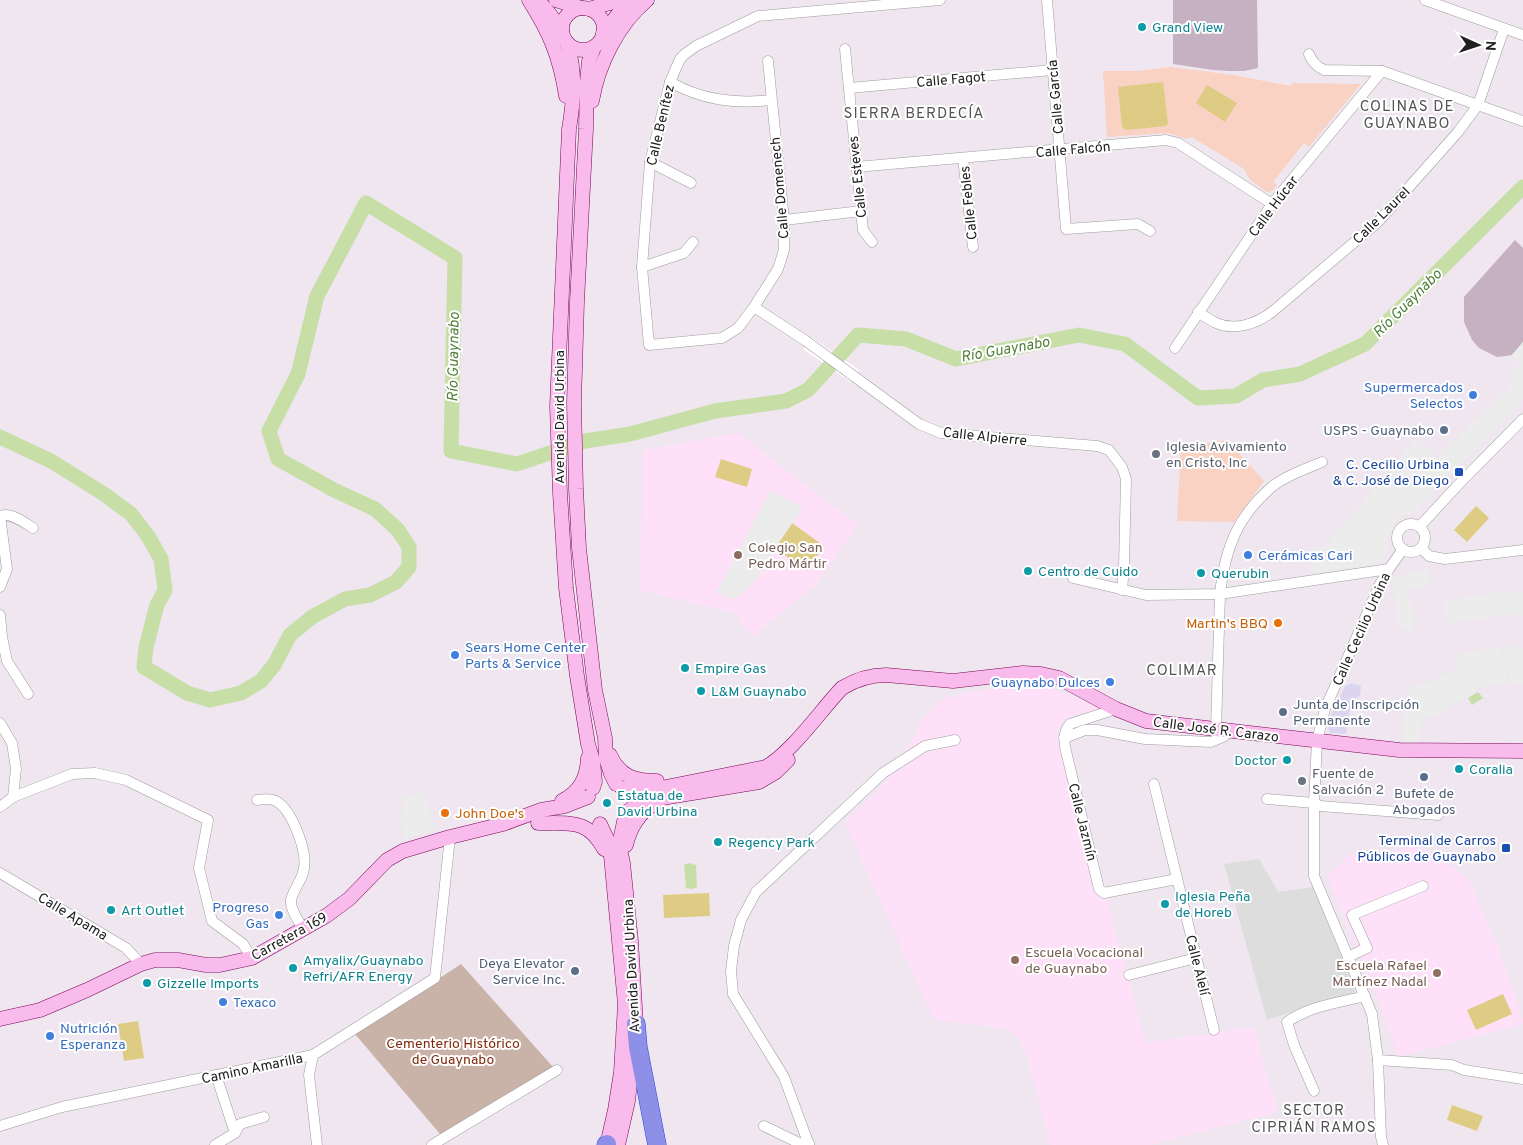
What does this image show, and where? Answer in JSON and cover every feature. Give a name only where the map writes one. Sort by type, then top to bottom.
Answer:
[{"type":"highway","points":[[636,1024],[638,1046],[657,1145]]},
{"type":"street","points":[[529,0],[552,39],[559,60],[566,96],[569,129]]},
{"type":"street","name":"Avenida David Urbina","points":[[537,0],[544,5],[554,18],[565,38],[572,58],[574,95],[569,129],[557,406],[566,588],[577,676],[588,744],[594,768],[595,782],[592,809],[618,867],[631,941],[636,1024],[628,1101],[609,1145]]},
{"type":"street","points":[[556,0],[597,13],[602,20],[603,33]]},
{"type":"street","points":[[620,0],[585,9],[573,10],[562,23],[565,38],[578,50],[594,47],[619,12],[635,0]]},
{"type":"street","points":[[586,129],[592,97],[603,64],[629,19],[647,0]]},
{"type":"street","points":[[798,0],[799,12]]},
{"type":"street","name":"Calle Benítez","points":[[754,307],[738,328],[722,338],[649,345],[642,267],[650,162],[670,82],[680,59],[696,46],[758,16],[940,0]]},
{"type":"street","name":"Calle García","points":[[1047,0],[1066,229],[1138,224],[1150,231]]},
{"type":"street","points":[[1426,0],[1523,35]]},
{"type":"street","name":"Calle Laurel","points":[[1198,312],[1217,323],[1243,326],[1262,320],[1378,222],[1458,132],[1478,105],[1504,28]]},
{"type":"street","name":"Avenida David Urbina","points":[[594,47],[587,73],[577,302],[574,403],[576,489],[584,600],[596,690],[606,758],[619,786]]},
{"type":"street","name":"Calle Esteves","points":[[845,49],[863,230],[872,242]]},
{"type":"street","points":[[1309,54],[1312,61],[1324,70],[1382,71],[1523,121]]},
{"type":"street","name":"Calle Domenech","points":[[754,307],[778,269],[784,250],[784,220],[768,61]]},
{"type":"street","name":"Calle Fagot","points":[[849,88],[1053,70]]},
{"type":"street","name":"Calle Húcar","points":[[1175,348],[1272,204],[1382,71]]},
{"type":"street","points":[[670,82],[686,90],[725,101],[749,102],[771,100]]},
{"type":"street","name":"Calle Falcón","points":[[856,167],[1166,140],[1178,143],[1272,204]]},
{"type":"street","name":"Calle Febles","points":[[963,158],[973,247]]},
{"type":"street","points":[[650,162],[691,183]]},
{"type":"street","points":[[784,220],[861,211]]},
{"type":"street","points":[[642,267],[684,253],[694,242]]},
{"type":"street","name":"Calle Alpierre","points":[[754,307],[806,341],[920,424],[941,433],[1096,446],[1109,450],[1122,466],[1126,479],[1122,590]]},
{"type":"street","points":[[1420,526],[1523,419]]},
{"type":"street","points":[[1216,730],[1220,594],[1228,550],[1246,515],[1274,485],[1322,462]]},
{"type":"street","points":[[0,587],[4,567],[0,516],[5,515],[21,520],[33,528]]},
{"type":"street","points":[[1410,523],[1420,526],[1426,536],[1421,548],[1413,552],[1403,549],[1397,540],[1400,529],[1410,523]]},
{"type":"street","points":[[1421,548],[1429,556],[1445,559],[1523,550]]},
{"type":"street","name":"Calle Cecilio Urbina","points":[[1383,1145],[1381,1138],[1378,1060],[1372,1014],[1314,876],[1314,803],[1317,741],[1327,704],[1376,592],[1388,569],[1403,549]]},
{"type":"street","points":[[1073,578],[1146,595],[1220,594],[1388,569]]},
{"type":"street","points":[[0,615],[7,661],[28,694]]},
{"type":"street","name":"Calle José R. Carazo","points":[[619,786],[632,790],[652,789],[766,767],[773,763],[793,743],[842,688],[850,683],[875,675],[886,674],[954,680],[1023,673],[1041,674],[1059,678],[1116,710],[1146,721],[1399,750],[1523,751]]},
{"type":"street","points":[[627,814],[630,804],[628,797],[619,786],[606,782],[592,809],[607,826],[620,822],[627,814],[644,802],[752,783],[769,777],[800,749],[847,693],[861,680]]},
{"type":"street","points":[[1064,738],[1067,727],[1070,724],[1116,710]]},
{"type":"street","points":[[0,722],[12,743],[16,769],[13,797]]},
{"type":"street","points":[[1064,738],[1085,730],[1097,730],[1145,739],[1211,742],[1230,731]]},
{"type":"street","points":[[604,738],[612,759],[621,772],[627,776],[640,780],[688,782]]},
{"type":"street","name":"Calle Jazmín","points":[[1064,738],[1101,892],[1104,893],[1177,878]]},
{"type":"street","points":[[764,1126],[798,1144],[809,1144],[784,1077],[733,994],[731,971],[734,946],[741,920],[756,892],[883,773],[925,746],[955,740]]},
{"type":"street","points":[[540,817],[570,797],[581,786],[587,769],[588,744]]},
{"type":"street","points":[[0,808],[13,797],[72,774],[95,773],[126,780],[208,820],[199,868],[212,921],[243,944],[252,958]]},
{"type":"street","name":"Calle Alelí","points":[[1154,784],[1214,1030]]},
{"type":"street","points":[[618,867],[627,840],[637,819],[650,806],[667,797]]},
{"type":"street","points":[[257,800],[266,799],[276,802],[288,814],[298,836],[304,857],[304,867],[302,878],[291,901],[296,917],[303,929]]},
{"type":"street","points":[[1267,799],[1314,803],[1320,806],[1438,815]]},
{"type":"street","name":"Carretera 169","points":[[0,1019],[40,1010],[141,964],[155,960],[165,959],[206,965],[220,965],[252,958],[326,916],[349,899],[387,860],[403,850],[468,832],[540,817],[565,806],[592,809]]},
{"type":"street","name":"Carretera 169","points":[[540,817],[579,818],[592,809]]},
{"type":"street","name":"Avenida David Urbina","points":[[609,1145],[621,1072],[625,1004],[618,867],[619,841],[627,814]]},
{"type":"street","points":[[540,817],[586,827],[600,841],[605,851],[618,867]]},
{"type":"street","name":"Camino Amarilla","points":[[0,1126],[62,1107],[313,1055],[434,978],[450,837]]},
{"type":"street","name":"Calle Apama","points":[[0,873],[126,948],[141,964]]},
{"type":"street","points":[[1348,957],[1367,948],[1352,915],[1423,886]]},
{"type":"street","points":[[1129,975],[1196,958]]},
{"type":"street","points":[[1314,1091],[1294,1045],[1287,1022],[1299,1014],[1314,1008],[1365,996]]},
{"type":"street","points":[[313,1055],[309,1075],[317,1145]]},
{"type":"street","points":[[1378,1060],[1452,1065],[1464,1070],[1523,1079]]},
{"type":"street","points":[[432,1145],[557,1070]]},
{"type":"street","points":[[216,1075],[235,1133]]},
{"type":"street","points":[[215,1145],[235,1133],[240,1124],[264,1117]]},
{"type":"shaded area","points":[[1173,0],[1257,0],[1258,68],[1244,71],[1229,71],[1173,64]]},
{"type":"shaded area","points":[[1171,67],[1233,75],[1291,86],[1292,83],[1361,84],[1309,147],[1304,143],[1273,182],[1277,185],[1272,191],[1267,192],[1250,180],[1244,169],[1192,137],[1186,139],[1168,133],[1107,137],[1103,71],[1137,71]]},
{"type":"shaded area","points":[[1163,82],[1168,123],[1166,126],[1126,130],[1122,127],[1118,87]]},
{"type":"shaded area","points":[[1207,85],[1237,103],[1225,122],[1196,103]]},
{"type":"shaded area","points":[[1515,240],[1523,248],[1523,342],[1512,355],[1497,357],[1479,348],[1472,340],[1464,322],[1464,297]]},
{"type":"shaded area","points":[[1523,342],[1523,400],[1416,511],[1403,516],[1394,523],[1388,535],[1388,549],[1384,558],[1376,564],[1311,573],[1310,564],[1306,561],[1311,547],[1325,547],[1416,438],[1437,458],[1515,382],[1508,375],[1520,363],[1512,355]]},
{"type":"shaded area","name":"Colegio San Pedro Mártir","points":[[738,433],[858,525],[815,585],[752,637],[735,613],[640,590],[643,450]]},
{"type":"shaded area","points":[[1227,440],[1264,481],[1234,522],[1177,521],[1181,447]]},
{"type":"shaded area","points":[[721,459],[752,469],[747,487],[715,477]]},
{"type":"shaded area","points":[[771,490],[803,508],[775,548],[759,577],[744,592],[732,599],[716,593]]},
{"type":"shaded area","points":[[1476,506],[1489,518],[1467,542],[1454,530]]},
{"type":"shaded area","points":[[792,523],[824,546],[807,571],[775,548]]},
{"type":"shaded area","points":[[1428,570],[1430,585],[1408,589],[1414,623],[1410,631],[1397,624],[1398,612],[1391,578]]},
{"type":"shaded area","points":[[1506,591],[1523,593],[1523,615],[1509,614],[1447,624],[1443,602]]},
{"type":"shaded area","points":[[1500,646],[1504,658],[1506,646],[1523,647],[1523,683],[1510,683],[1510,670],[1507,669],[1507,684],[1478,688],[1459,675],[1455,658],[1459,654]]},
{"type":"shaded area","points":[[1453,670],[1476,690],[1442,712],[1423,720],[1417,744],[1402,742],[1407,701],[1406,689],[1427,683]]},
{"type":"shaded area","points":[[1352,683],[1361,686],[1360,696],[1354,699],[1346,734],[1330,733],[1328,729],[1331,715],[1345,686]]},
{"type":"shaded area","name":"Escuela Vocacional de Guaynabo","points":[[1024,684],[1043,684],[1100,710],[1099,712],[1078,714],[1064,719],[1057,733],[1094,886],[1097,894],[1107,900],[1146,1043],[1253,1027],[1278,1112],[1149,1145],[1050,1145],[1026,1052],[1019,1039],[1012,1032],[1004,1028],[934,1020],[845,823],[886,782],[905,753],[924,717],[945,698]]},
{"type":"shaded area","points":[[1478,692],[1483,698],[1472,705],[1468,698]]},
{"type":"shaded area","points":[[423,792],[435,829],[404,839],[400,816],[404,808],[402,796]]},
{"type":"shaded area","name":"Escuela Rafael Martínez Nadal","points":[[1411,845],[1430,851],[1468,878],[1497,945],[1523,1024],[1398,1057],[1379,1001],[1327,876],[1352,853],[1386,853]]},
{"type":"shaded area","points":[[1259,859],[1278,892],[1314,887],[1355,992],[1267,1020],[1224,864]]},
{"type":"shaded area","points":[[689,863],[696,865],[697,887],[692,889],[686,888],[684,865]]},
{"type":"shaded area","points":[[709,893],[710,916],[664,918],[663,895]]},
{"type":"shaded area","points":[[1503,994],[1512,1014],[1476,1030],[1467,1010]]},
{"type":"shaded area","points":[[138,1021],[144,1058],[124,1061],[118,1024]]},
{"type":"shaded area","points":[[1452,1105],[1483,1116],[1477,1131],[1447,1120]]},
{"type":"green space","name":"Cementerio Histórico de Guaynabo","points":[[461,964],[553,1067],[440,1134],[355,1034]]},
{"type":"pier","points":[[811,337],[859,370],[851,382],[803,349]]},
{"type":"waterway","name":"Río Guaynabo","points":[[0,437],[51,461],[104,494],[131,514],[148,536],[161,559],[165,590],[157,605],[146,647],[144,667],[187,693],[210,700],[241,693],[261,681],[274,665],[290,635],[312,617],[345,599],[370,595],[396,582],[409,567],[409,547],[398,530],[375,509],[334,490],[278,459],[269,431],[298,374],[317,296],[366,203],[455,258],[451,451],[517,464],[585,441],[630,434],[715,411],[786,401],[808,390],[858,335],[906,339],[956,359],[1079,335],[1125,344],[1198,398],[1236,396],[1263,380],[1300,374],[1365,344],[1523,187]]},
{"type":"place","name":"Grand View","points":[[1142,27]]},
{"type":"place","name":"Supermercados Selectos","points":[[1473,395]]},
{"type":"place","name":"USPS - Guaynabo","points":[[1444,430]]},
{"type":"place","name":"Iglesia Avivamiento en Cristo, Inc","points":[[1156,454]]},
{"type":"place","name":"C. Cecilio Urbina & C. José de Diego","points":[[1459,472]]},
{"type":"place","name":"Colegio San Pedro Mártir","points":[[738,555]]},
{"type":"place","name":"Cerámicas Cari","points":[[1248,555]]},
{"type":"place","name":"Centro de Cuido","points":[[1028,571]]},
{"type":"place","name":"Querubin","points":[[1201,573]]},
{"type":"place","name":"Martin's BBQ","points":[[1278,623]]},
{"type":"place","name":"Sears Home Center Parts & Service","points":[[455,655]]},
{"type":"place","name":"Empire Gas","points":[[685,668]]},
{"type":"place","name":"Guaynabo Dulces","points":[[1110,682]]},
{"type":"place","name":"L&M Guaynabo","points":[[701,691]]},
{"type":"place","name":"Junta de Inscripción Permanente","points":[[1283,712]]},
{"type":"place","name":"Doctor","points":[[1287,760]]},
{"type":"place","name":"Coralia","points":[[1459,769]]},
{"type":"place","name":"Bufete de Abogados","points":[[1424,777]]},
{"type":"place","name":"Fuente de Salvación 2","points":[[1302,781]]},
{"type":"place","name":"Estatua de David Urbina","points":[[607,803]]},
{"type":"place","name":"John Doe's","points":[[445,813]]},
{"type":"place","name":"Regency Park","points":[[718,842]]},
{"type":"place","name":"Terminal de Carros Públicos de Guaynabo","points":[[1506,848]]},
{"type":"place","name":"Iglesia Peña de Horeb","points":[[1165,904]]},
{"type":"place","name":"Art Outlet","points":[[111,910]]},
{"type":"place","name":"Progreso Gas","points":[[279,915]]},
{"type":"place","name":"Escuela Vocacional de Guaynabo","points":[[1015,960]]},
{"type":"place","name":"Amyalix/Guaynabo Refri/AFR Energy","points":[[293,968]]},
{"type":"place","name":"Deya Elevator Service Inc.","points":[[575,971]]},
{"type":"place","name":"Escuela Rafael Martínez Nadal","points":[[1437,973]]},
{"type":"place","name":"Gizzelle Imports","points":[[147,983]]},
{"type":"place","name":"Texaco","points":[[223,1002]]},
{"type":"place","name":"Nutrición Esperanza","points":[[50,1036]]},
{"type":"district","name":"SIERRA BERDECÍA","points":[[914,113]]},
{"type":"district","name":"COLINAS DE GUAYNABO","points":[[1407,114]]},
{"type":"district","name":"COLIMAR","points":[[1182,670]]},
{"type":"district","name":"SECTOR CIPRIÁN RAMOS","points":[[1314,1118]]}]
